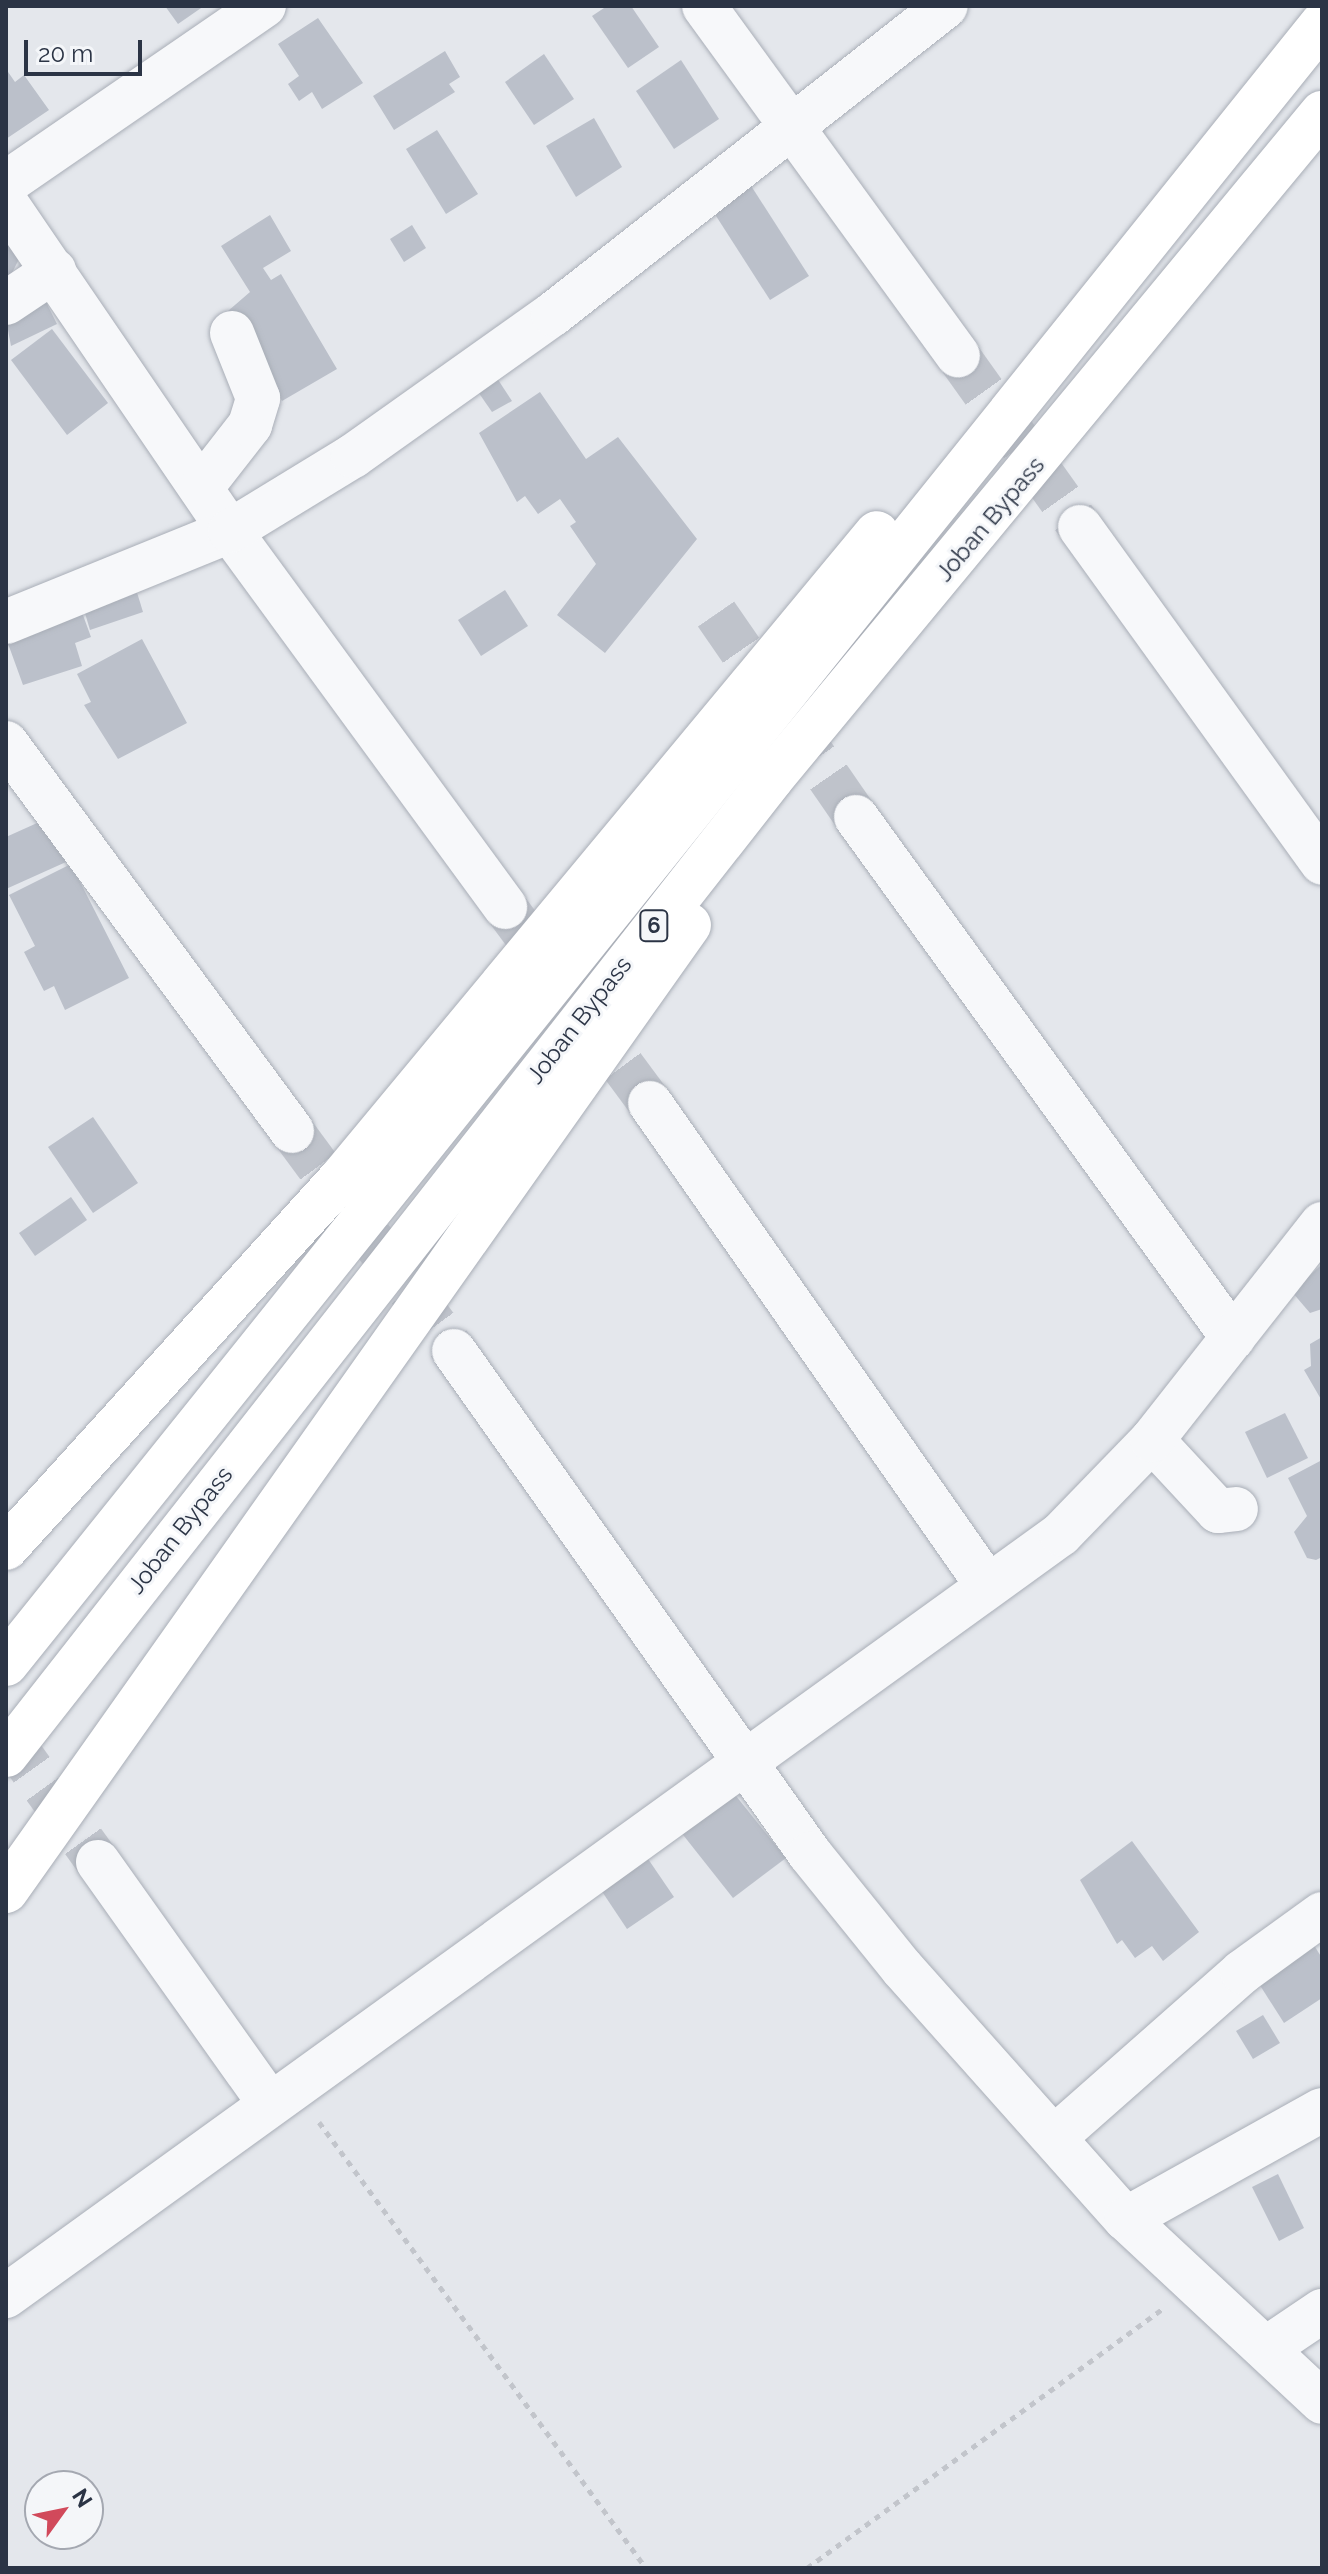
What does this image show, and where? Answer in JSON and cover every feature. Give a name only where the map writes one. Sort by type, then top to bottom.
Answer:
[{"type":"highway","name":"Joban Bypass","points":[[6,1664],[823,650],[998,422],[1322,24]]},
{"type":"highway","name":"Joban Bypass","points":[[6,1755],[429,1209],[839,700],[1322,113]]},
{"type":"highway","points":[[6,1548],[408,1101],[892,515],[998,422]]},
{"type":"highway","points":[[6,1891],[307,1475],[839,700]]},
{"type":"street","points":[[6,183],[264,6]]},
{"type":"street","points":[[704,6],[958,356]]},
{"type":"street","points":[[6,622],[230,531],[353,456],[553,314],[787,124],[946,6]]},
{"type":"street","points":[[6,203],[230,531],[505,907]]},
{"type":"street","points":[[6,303],[54,271]]},
{"type":"street","points":[[201,488],[250,425],[258,398],[232,333]]},
{"type":"street","points":[[1080,527],[1322,863]]},
{"type":"street","points":[[6,743],[292,1131]]},
{"type":"street","points":[[856,817],[1233,1338]]},
{"type":"street","points":[[650,1103],[987,1585]]},
{"type":"street","points":[[6,2296],[1079,1519],[1152,1440],[1319,1233]]},
{"type":"street","points":[[454,1351],[745,1763],[902,1968],[1126,2219],[1196,2284],[1270,2346],[1322,2402]]},
{"type":"street","points":[[1152,1440],[1218,1511],[1236,1509]]},
{"type":"street","points":[[98,1862],[281,2094]]},
{"type":"street","points":[[1055,2137],[1242,1972],[1322,1914]]},
{"type":"street","points":[[1126,2219],[1322,2110]]},
{"type":"street","points":[[1270,2346],[1322,2311]]},
{"type":"path","points":[[281,2094],[646,2568]]},
{"type":"path","points":[[807,2568],[1196,2284]]},
{"type":"building","points":[[165,6],[204,6],[178,24]]},
{"type":"building","points":[[607,6],[631,6],[659,47],[628,68],[592,16]]},
{"type":"building","points":[[318,18],[363,83],[322,109],[312,92],[299,101],[288,84],[299,76],[278,44]]},
{"type":"building","points":[[445,51],[460,77],[449,84],[455,92],[394,130],[373,96]]},
{"type":"building","points":[[544,54],[574,99],[534,125],[505,82]]},
{"type":"building","points":[[681,60],[719,119],[674,149],[636,91]]},
{"type":"building","points":[[6,69],[15,82],[24,75],[49,110],[6,139]]},
{"type":"building","points":[[594,118],[622,167],[576,197],[546,146]]},
{"type":"building","points":[[437,130],[478,194],[446,214],[406,149]]},
{"type":"building","points":[[748,181],[809,276],[770,300],[709,205]]},
{"type":"building","points":[[270,215],[291,251],[263,268],[271,280],[281,274],[337,369],[282,401],[228,311],[250,292],[221,246]]},
{"type":"building","points":[[412,225],[426,248],[404,262],[390,239]]},
{"type":"building","points":[[6,234],[21,255],[6,285]]},
{"type":"building","points":[[45,300],[57,324],[11,346],[6,319]]},
{"type":"building","points":[[52,329],[108,403],[67,435],[11,360]]},
{"type":"building","points":[[493,372],[512,401],[492,412],[474,386]]},
{"type":"building","points":[[540,392],[586,459],[618,437],[697,539],[605,653],[557,615],[596,564],[570,526],[576,522],[560,499],[538,514],[525,496],[517,502],[479,433]]},
{"type":"building","points":[[135,586],[143,612],[90,630],[82,603]]},
{"type":"building","points":[[505,590],[528,626],[481,656],[458,620]]},
{"type":"building","points":[[80,607],[91,637],[75,643],[82,666],[23,685],[6,638]]},
{"type":"building","points":[[142,639],[187,723],[118,759],[84,705],[91,702],[77,674]]},
{"type":"building","points":[[46,819],[66,862],[6,889],[6,837]]},
{"type":"building","points":[[71,864],[129,978],[65,1010],[54,986],[44,991],[24,952],[35,946],[9,895]]},
{"type":"building","points":[[93,1117],[138,1183],[93,1213],[48,1147]]},
{"type":"building","points":[[71,1197],[87,1220],[35,1256],[19,1233]]},
{"type":"building","points":[[1320,1266],[1322,1309],[1310,1313],[1292,1292]]},
{"type":"building","points":[[1322,1337],[1322,1401],[1304,1370],[1311,1366],[1310,1344]]},
{"type":"building","points":[[1285,1413],[1308,1458],[1267,1478],[1245,1432]]},
{"type":"building","points":[[1322,1460],[1322,1557],[1316,1560],[1307,1558],[1294,1532],[1307,1516],[1288,1478]]},
{"type":"building","points":[[732,1791],[786,1858],[733,1898],[680,1831]]},
{"type":"building","points":[[1132,1841],[1199,1932],[1163,1961],[1152,1946],[1135,1958],[1122,1940],[1117,1944],[1080,1880]]},
{"type":"building","points":[[644,1853],[674,1897],[627,1929],[597,1884]]},
{"type":"building","points":[[1310,1939],[1322,1958],[1322,1998],[1284,2023],[1254,1976]]},
{"type":"building","points":[[1263,2015],[1280,2043],[1253,2059],[1236,2031]]},
{"type":"building","points":[[1278,2174],[1304,2228],[1279,2241],[1252,2187]]},
{"type":"tunnel","points":[[958,356],[1080,527]]},
{"type":"tunnel","points":[[716,614],[856,817]]},
{"type":"tunnel","points":[[505,907],[650,1103]]},
{"type":"tunnel","points":[[292,1131],[454,1351]]},
{"type":"tunnel","points":[[6,1734],[98,1862]]}]
